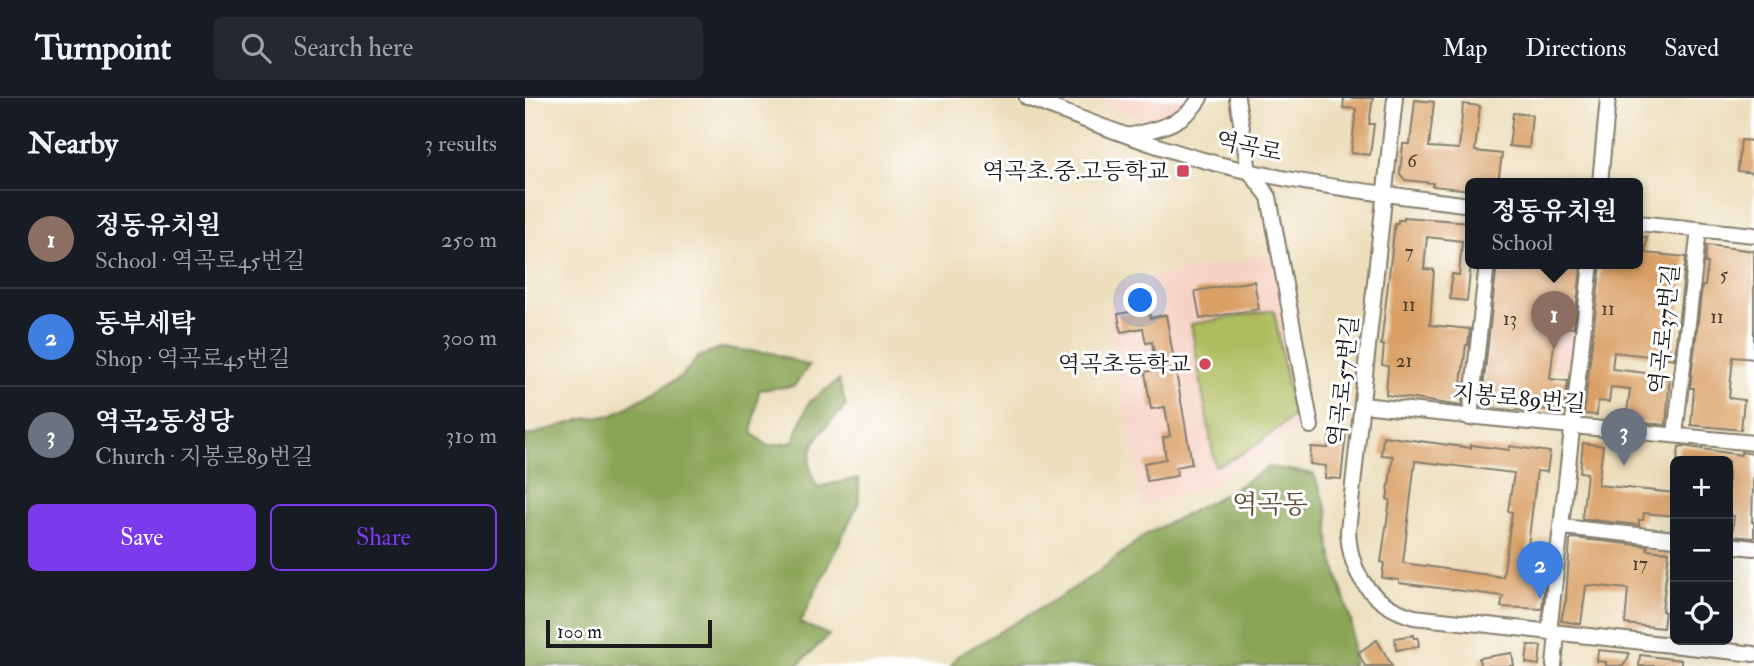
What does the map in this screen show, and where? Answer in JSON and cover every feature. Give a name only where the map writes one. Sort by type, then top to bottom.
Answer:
[{"type":"street","name":"역곡로","points":[[1027,98],[1128,136],[1203,160],[1249,171],[1465,204]]},
{"type":"street","points":[[1128,136],[1180,120],[1193,109],[1200,98]]},
{"type":"street","points":[[1237,98],[1249,171],[1269,197],[1311,426]]},
{"type":"street","name":"역곡로57번길","points":[[1395,98],[1348,531],[1349,544],[1358,573],[1379,600],[1407,615],[1553,633]]},
{"type":"street","points":[[1600,178],[1608,98]]},
{"type":"street","points":[[1643,223],[1754,234]]},
{"type":"street","name":"역곡로37번길","points":[[1675,435],[1699,229]]},
{"type":"street","points":[[1470,418],[1486,269]]},
{"type":"street","points":[[1554,666],[1553,633],[1562,527],[1590,269]]},
{"type":"street","name":"지봉로89번길","points":[[1363,405],[1470,418],[1574,425],[1754,443]]},
{"type":"street","points":[[1562,527],[1670,538]]},
{"type":"street","points":[[1733,546],[1754,548]]},
{"type":"street","points":[[1553,633],[1754,654]]},
{"type":"shaded area","points":[[1090,98],[1187,98],[1174,114],[1146,120]]},
{"type":"shaded area","name":"역곡초등학교","points":[[1274,254],[1303,422],[1262,455],[1207,486],[1142,507],[1107,307],[1120,283]]},
{"type":"shaded area","points":[[1535,326],[1577,331],[1573,371],[1531,367]]},
{"type":"green space","points":[[1274,310],[1293,416],[1247,451],[1215,466],[1191,324]]},
{"type":"green space","points":[[720,348],[772,353],[809,366],[794,386],[759,390],[752,433],[768,446],[793,442],[809,402],[839,380],[846,406],[815,442],[810,462],[817,487],[859,478],[859,502],[800,623],[829,635],[797,666],[525,666],[525,435],[583,419],[613,415],[682,376],[698,357]]},
{"type":"green space","points":[[1269,467],[1314,474],[1328,512],[1330,549],[1352,625],[1353,666],[951,666],[956,657],[1061,596],[1098,572],[1145,535],[1227,493]]},
{"type":"building","points":[[1344,98],[1373,98],[1369,124],[1374,124],[1370,155],[1351,153],[1356,109],[1343,108]]},
{"type":"building","points":[[1415,100],[1434,102],[1429,147],[1459,149],[1463,104],[1480,106],[1475,151],[1502,154],[1499,178],[1465,178],[1465,189],[1405,180],[1400,174],[1403,144],[1410,144]]},
{"type":"building","points":[[1513,113],[1532,115],[1529,148],[1509,146]]},
{"type":"building","points":[[1741,140],[1754,141],[1754,173],[1738,171]]},
{"type":"building","points":[[1404,217],[1465,222],[1465,269],[1470,269],[1467,301],[1450,299],[1452,274],[1459,275],[1462,241],[1427,237],[1424,269],[1434,270],[1430,325],[1470,329],[1461,383],[1464,383],[1462,406],[1386,395],[1388,366],[1382,365],[1384,345],[1381,345],[1395,223],[1404,220]]},
{"type":"building","points":[[1643,237],[1647,237],[1645,253],[1686,257],[1674,359],[1614,352],[1612,369],[1670,376],[1666,425],[1626,421],[1630,389],[1611,387],[1609,402],[1598,401],[1597,415],[1584,414],[1600,269],[1643,269]]},
{"type":"building","points":[[1707,245],[1754,251],[1754,359],[1733,357],[1729,398],[1744,400],[1741,430],[1691,425],[1694,388],[1690,388],[1702,286],[1705,286],[1708,263],[1705,263]]},
{"type":"building","points":[[1496,269],[1581,269],[1574,328],[1556,326],[1550,379],[1568,381],[1564,411],[1481,407]]},
{"type":"building","points":[[1254,281],[1259,309],[1200,319],[1195,291]]},
{"type":"building","points":[[1148,309],[1150,318],[1166,315],[1192,464],[1176,467],[1177,476],[1147,481],[1144,463],[1166,459],[1163,438],[1170,436],[1165,407],[1151,409],[1145,372],[1155,370],[1156,366],[1152,342],[1146,343],[1143,328],[1121,332],[1118,314]]},
{"type":"building","points":[[1330,432],[1346,433],[1341,479],[1325,478],[1326,466],[1310,464],[1311,447],[1328,448]]},
{"type":"building","points":[[1383,436],[1471,448],[1471,445],[1509,450],[1510,446],[1550,452],[1547,472],[1537,471],[1527,554],[1548,557],[1542,609],[1501,607],[1503,596],[1399,583],[1399,580],[1382,578],[1384,563],[1381,562],[1393,456],[1381,455]],"holes":[[[1415,461],[1514,473],[1508,511],[1512,512],[1503,577],[1403,563]]]},
{"type":"building","points":[[1583,443],[1603,446],[1598,485],[1670,492],[1670,516],[1644,513],[1639,525],[1582,519],[1587,473],[1580,472]]},
{"type":"building","points":[[1679,447],[1741,455],[1741,452],[1754,454],[1754,538],[1733,536],[1733,456],[1678,456]]},
{"type":"building","points":[[1572,538],[1648,546],[1647,550],[1669,552],[1662,611],[1665,612],[1663,628],[1625,624],[1628,589],[1588,585],[1581,624],[1561,621]]},
{"type":"building","points":[[1414,635],[1414,638],[1418,638],[1419,647],[1396,650],[1395,638]]},
{"type":"building","points":[[1377,640],[1392,666],[1365,666],[1358,653]]},
{"type":"building","points":[[1528,645],[1541,646],[1539,665],[1526,663]]},
{"type":"building","points":[[1598,650],[1629,653],[1628,659],[1623,666],[1606,666],[1606,662],[1597,661]]},
{"type":"building","points":[[1512,653],[1514,666],[1480,666],[1479,658]]},
{"type":"building","points":[[1640,655],[1681,660],[1681,666],[1639,666]]},
{"type":"place","name":"역곡초.중.고등학교","points":[[1183,171]]},
{"type":"place","name":"정동유치원","points":[[1554,349]]},
{"type":"place","name":"역곡초등학교","points":[[1205,364]]},
{"type":"place","name":"역곡2동성당","points":[[1624,466]]},
{"type":"place","name":"동부세탁","points":[[1540,599]]},
{"type":"district","name":"역곡동","points":[[1270,504]]}]
